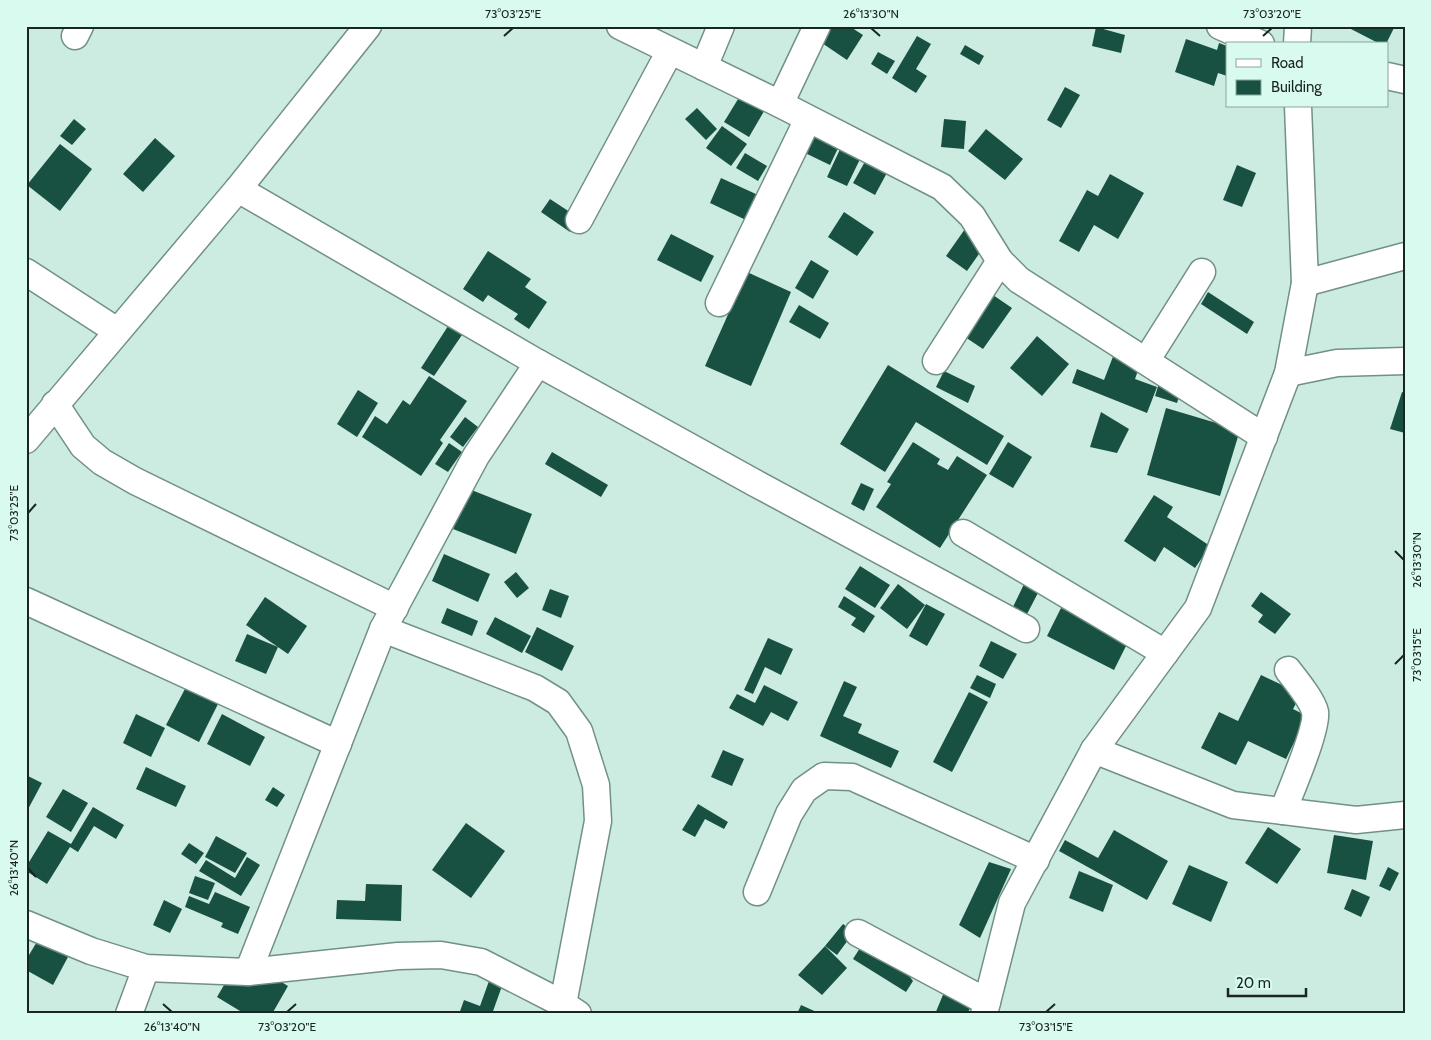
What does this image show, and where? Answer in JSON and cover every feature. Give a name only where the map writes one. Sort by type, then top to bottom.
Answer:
[{"type":"street","points":[[26,440],[238,189],[368,26]]},
{"type":"street","points":[[620,26],[780,104],[942,187],[972,216],[1000,261],[1019,280],[1264,437]]},
{"type":"street","points":[[704,67],[721,26]]},
{"type":"street","points":[[780,104],[817,26]]},
{"type":"street","points":[[1220,26],[1257,42]]},
{"type":"street","points":[[1297,42],[1298,26]]},
{"type":"street","points":[[579,220],[670,51]]},
{"type":"street","points":[[1388,76],[1405,80]]},
{"type":"street","points":[[858,932],[986,1008],[1012,903],[1094,750],[1198,608],[1288,373],[1305,283],[1298,108]]},
{"type":"street","points":[[719,303],[808,119]]},
{"type":"street","points":[[238,189],[538,363],[755,483],[1026,629]]},
{"type":"street","points":[[1305,283],[1405,256]]},
{"type":"street","points":[[936,361],[1000,261]]},
{"type":"street","points":[[26,272],[117,331]]},
{"type":"street","points":[[1146,361],[1202,272]]},
{"type":"street","points":[[1288,373],[1337,363],[1405,360]]},
{"type":"street","points":[[248,972],[389,618],[476,456],[538,363]]},
{"type":"street","points":[[26,924],[91,951],[146,968],[248,972],[398,956],[441,955],[481,962],[570,1009],[598,821],[596,785],[578,731],[558,702],[535,688],[389,618],[102,462],[83,446],[55,404]]},
{"type":"street","points":[[963,533],[1165,653]]},
{"type":"street","points":[[26,601],[338,744]]},
{"type":"street","points":[[1283,811],[1313,732],[1315,712],[1288,670]]},
{"type":"street","points":[[1094,750],[1233,805],[1356,820],[1405,815]]},
{"type":"street","points":[[757,892],[789,814],[804,790],[824,776],[852,777],[1036,860]]},
{"type":"street","points":[[129,1014],[146,968]]},
{"type":"building","points":[[820,26],[849,26],[863,35],[847,60],[813,37]]},
{"type":"building","points":[[1351,26],[1395,26],[1387,42],[1376,42],[1349,28]]},
{"type":"building","points":[[1096,27],[1125,35],[1121,53],[1092,46]]},
{"type":"building","points":[[917,36],[931,44],[916,69],[927,76],[916,93],[892,78]]},
{"type":"building","points":[[1186,39],[1217,50],[1219,43],[1226,46],[1226,76],[1218,73],[1214,86],[1175,72]]},
{"type":"building","points":[[965,45],[984,56],[979,65],[960,54]]},
{"type":"building","points":[[878,52],[895,61],[887,74],[871,64]]},
{"type":"building","points":[[1065,87],[1080,95],[1061,128],[1047,120]]},
{"type":"building","points":[[743,91],[767,106],[749,137],[724,122]]},
{"type":"building","points":[[697,108],[717,129],[706,140],[685,119]]},
{"type":"building","points":[[74,119],[86,129],[72,145],[60,136]]},
{"type":"building","points":[[944,119],[966,121],[964,149],[941,147]]},
{"type":"building","points":[[722,126],[747,144],[731,166],[706,148]]},
{"type":"building","points":[[986,129],[1023,159],[1005,180],[968,151]]},
{"type":"building","points":[[813,131],[840,144],[830,165],[803,152]]},
{"type":"building","points":[[155,138],[175,156],[143,192],[123,174]]},
{"type":"building","points":[[60,144],[92,169],[60,211],[27,185]]},
{"type":"building","points":[[842,145],[862,155],[847,186],[827,177]]},
{"type":"building","points":[[745,153],[767,166],[758,181],[736,168]]},
{"type":"building","points":[[867,158],[889,169],[875,195],[853,183]]},
{"type":"building","points":[[1237,165],[1256,173],[1242,207],[1223,200]]},
{"type":"building","points":[[1110,174],[1144,193],[1118,239],[1094,225],[1079,252],[1059,241],[1087,190],[1098,196]]},
{"type":"building","points":[[721,178],[758,195],[746,220],[710,203]]},
{"type":"building","points":[[550,199],[579,218],[570,232],[541,212]]},
{"type":"building","points":[[844,212],[874,232],[857,256],[828,237]]},
{"type":"building","points":[[965,229],[986,244],[967,271],[946,256]]},
{"type":"building","points":[[671,234],[714,256],[701,282],[657,260]]},
{"type":"building","points":[[488,251],[531,279],[525,287],[547,302],[529,329],[514,319],[518,314],[488,295],[483,302],[463,289]]},
{"type":"building","points":[[811,260],[829,271],[813,299],[795,288]]},
{"type":"building","points":[[747,272],[791,292],[751,386],[705,366]]},
{"type":"building","points":[[1208,292],[1254,322],[1247,334],[1201,304]]},
{"type":"building","points":[[993,295],[1012,308],[983,349],[965,337]]},
{"type":"building","points":[[799,305],[829,323],[820,339],[789,322]]},
{"type":"building","points":[[450,323],[464,332],[434,376],[421,368]]},
{"type":"building","points":[[1037,336],[1069,364],[1042,396],[1010,368]]},
{"type":"building","points":[[1114,354],[1140,365],[1135,379],[1157,387],[1147,413],[1072,383],[1077,369],[1104,380]]},
{"type":"building","points":[[888,365],[1004,436],[987,465],[916,422],[885,472],[840,444]]},
{"type":"building","points":[[944,371],[975,386],[968,403],[936,387]]},
{"type":"building","points":[[429,376],[467,401],[440,440],[443,443],[421,476],[362,437],[375,416],[387,424],[403,400],[410,405]]},
{"type":"building","points":[[1159,383],[1181,390],[1177,403],[1155,396]]},
{"type":"building","points":[[358,390],[378,403],[357,437],[337,424]]},
{"type":"building","points":[[1402,392],[1405,393],[1405,433],[1390,429]]},
{"type":"building","points":[[1166,408],[1240,430],[1220,496],[1147,475]]},
{"type":"building","points":[[1101,412],[1129,429],[1117,453],[1090,447]]},
{"type":"building","points":[[465,417],[478,427],[463,447],[450,437]]},
{"type":"building","points":[[913,442],[940,459],[937,464],[948,470],[957,456],[987,475],[940,548],[876,507],[891,484],[887,482]]},
{"type":"building","points":[[1008,442],[1032,457],[1013,488],[989,474]]},
{"type":"building","points":[[449,443],[462,452],[448,472],[435,464]]},
{"type":"building","points":[[552,452],[608,485],[601,497],[545,464]]},
{"type":"building","points":[[861,483],[874,489],[864,511],[851,504]]},
{"type":"building","points":[[469,489],[532,514],[516,554],[453,529]]},
{"type":"building","points":[[1154,495],[1173,507],[1167,517],[1210,546],[1195,568],[1164,547],[1155,562],[1124,541]]},
{"type":"building","points":[[444,554],[490,574],[478,602],[432,581]]},
{"type":"building","points":[[860,566],[890,585],[875,608],[845,589]]},
{"type":"building","points":[[516,572],[529,588],[517,598],[504,582]]},
{"type":"building","points":[[1025,582],[1040,589],[1026,616],[1012,609]]},
{"type":"building","points":[[898,584],[925,605],[907,629],[880,608]]},
{"type":"building","points":[[550,589],[569,596],[561,618],[542,610]]},
{"type":"building","points":[[1261,592],[1291,614],[1275,634],[1258,622],[1263,615],[1251,606]]},
{"type":"building","points":[[844,596],[875,616],[864,633],[851,625],[856,618],[838,607]]},
{"type":"building","points":[[265,597],[307,626],[288,654],[246,625]]},
{"type":"building","points":[[926,604],[945,614],[927,646],[909,636]]},
{"type":"building","points":[[447,608],[478,621],[472,636],[441,623]]},
{"type":"building","points":[[1061,608],[1128,642],[1114,670],[1047,636]]},
{"type":"building","points":[[495,617],[531,636],[522,653],[486,634]]},
{"type":"building","points":[[537,627],[574,646],[562,671],[525,652]]},
{"type":"building","points":[[247,634],[278,647],[266,674],[235,661]]},
{"type":"building","points":[[768,638],[793,649],[781,675],[765,667],[753,694],[744,690]]},
{"type":"building","points":[[991,641],[1017,654],[1003,679],[979,666]]},
{"type":"building","points":[[977,675],[996,684],[990,698],[970,688]]},
{"type":"building","points":[[1261,675],[1301,694],[1293,709],[1307,716],[1286,759],[1248,741],[1236,765],[1201,748],[1219,712],[1238,721]]},
{"type":"building","points":[[844,681],[857,687],[843,716],[862,724],[858,733],[899,751],[891,768],[820,736]]},
{"type":"building","points":[[764,685],[798,702],[788,721],[771,712],[763,726],[729,708],[737,694],[755,703]]},
{"type":"building","points":[[186,687],[218,704],[199,742],[166,725]]},
{"type":"building","points":[[969,692],[988,702],[952,772],[933,762]]},
{"type":"building","points":[[136,714],[165,728],[151,757],[123,743]]},
{"type":"building","points":[[222,714],[265,737],[250,766],[207,744]]},
{"type":"building","points":[[723,750],[744,759],[732,786],[711,777]]},
{"type":"building","points":[[146,767],[186,786],[176,807],[136,789]]},
{"type":"building","points":[[26,775],[42,783],[26,813]]},
{"type":"building","points":[[273,787],[285,795],[277,807],[265,800]]},
{"type":"building","points":[[63,789],[88,803],[71,832],[46,817]]},
{"type":"building","points":[[698,804],[728,822],[724,829],[705,819],[695,837],[682,830]]},
{"type":"building","points":[[93,807],[124,825],[116,839],[94,826],[78,852],[70,847],[47,884],[26,871],[26,867],[48,831],[71,844]]},
{"type":"building","points":[[466,823],[505,851],[471,898],[432,870]]},
{"type":"building","points":[[1268,827],[1301,849],[1277,884],[1245,863]]},
{"type":"building","points":[[1114,830],[1168,861],[1147,900],[1059,851],[1065,840],[1098,858]]},
{"type":"building","points":[[1334,835],[1373,841],[1366,880],[1327,873]]},
{"type":"building","points":[[216,836],[247,853],[235,873],[205,857]]},
{"type":"building","points":[[189,843],[204,853],[196,864],[181,854]]},
{"type":"building","points":[[247,857],[260,865],[241,896],[199,871],[206,860],[235,878]]},
{"type":"building","points":[[989,862],[1011,869],[980,938],[959,925]]},
{"type":"building","points":[[1189,865],[1228,882],[1211,922],[1172,904]]},
{"type":"building","points":[[1388,867],[1399,873],[1390,891],[1379,886]]},
{"type":"building","points":[[1079,871],[1113,885],[1103,912],[1069,898]]},
{"type":"building","points":[[195,876],[215,883],[208,900],[189,893]]},
{"type":"building","points":[[366,884],[402,885],[401,921],[336,919],[337,900],[365,901]]},
{"type":"building","points":[[1352,889],[1370,897],[1361,917],[1344,909]]},
{"type":"building","points":[[215,892],[250,907],[238,934],[221,927],[223,923],[185,907],[189,896],[209,904]]},
{"type":"building","points":[[164,900],[182,909],[170,933],[153,925]]},
{"type":"building","points":[[843,924],[854,932],[837,955],[825,946]]},
{"type":"building","points":[[38,940],[68,957],[53,985],[26,970],[26,960]]},
{"type":"building","points":[[865,940],[898,961],[913,981],[906,992],[853,959]]},
{"type":"building","points":[[825,946],[847,968],[822,995],[798,975]]},
{"type":"building","points":[[263,971],[288,986],[272,1014],[245,1014],[217,997],[231,973],[254,986]]},
{"type":"building","points":[[489,981],[502,986],[492,1014],[459,1014],[464,1000],[480,1006]]},
{"type":"building","points":[[945,990],[973,1003],[967,1014],[935,1014]]},
{"type":"building","points":[[801,1005],[821,1014],[797,1014]]}]
